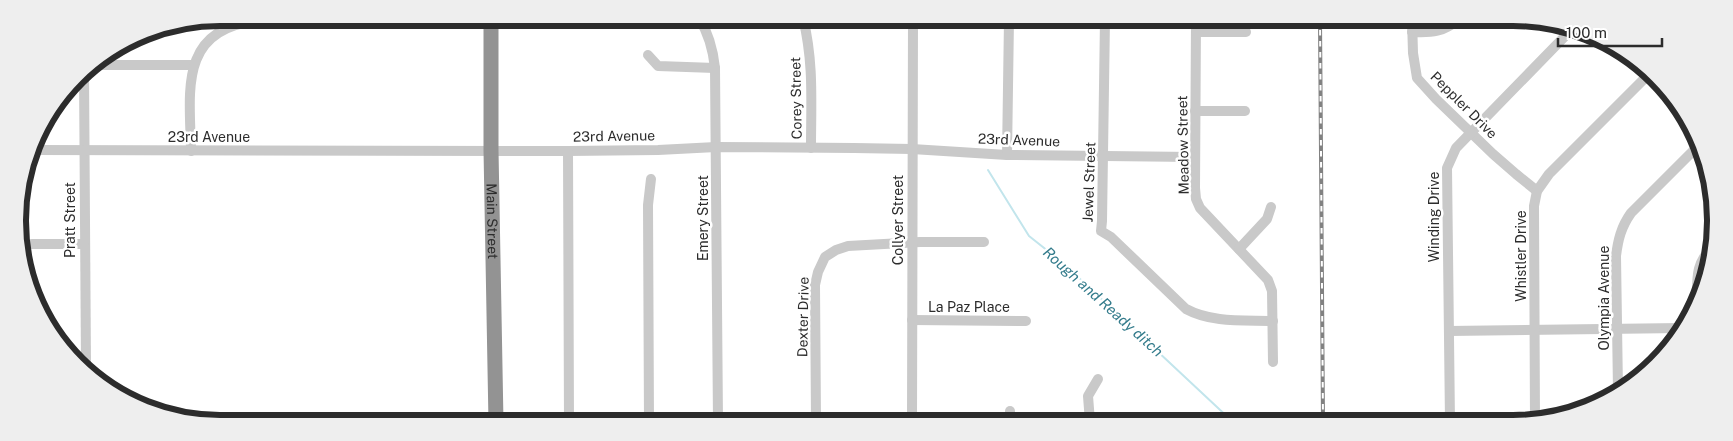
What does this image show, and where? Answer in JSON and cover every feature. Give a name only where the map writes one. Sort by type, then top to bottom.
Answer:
[{"type":"highway","name":"Main Street","points":[[491,26],[491,150],[496,415]]},
{"type":"street","points":[[191,151],[190,81],[194,65],[206,44],[216,33],[232,26]]},
{"type":"street","name":"Emery Street","points":[[703,26],[713,51],[715,68],[718,415]]},
{"type":"street","name":"Corey Street","points":[[804,26],[809,43],[811,65],[810,148]]},
{"type":"street","name":"Collyer Street","points":[[912,415],[913,26]]},
{"type":"street","points":[[1007,155],[1009,26]]},
{"type":"street","name":"Jewel Street","points":[[1105,26],[1104,156],[1101,231],[1111,237],[1186,308],[1197,315],[1210,319],[1273,321]]},
{"type":"street","name":"Meadow Street","points":[[1196,26],[1194,157],[1196,199],[1200,208],[1268,280],[1272,291],[1273,362]]},
{"type":"street","name":"Peppler Drive","points":[[1412,26],[1413,53],[1417,78],[1471,132],[1536,190]]},
{"type":"street","points":[[1412,32],[1430,33],[1450,26]]},
{"type":"street","points":[[1196,32],[1246,32]]},
{"type":"street","name":"Winding Drive","points":[[1450,415],[1447,168],[1456,148],[1567,34]]},
{"type":"street","points":[[648,55],[658,66],[715,68]]},
{"type":"street","points":[[104,65],[194,65]]},
{"type":"street","points":[[1536,190],[1549,174],[1645,78]]},
{"type":"street","name":"Pratt Street","points":[[84,82],[86,361]]},
{"type":"street","points":[[1195,111],[1245,111]]},
{"type":"street","name":"23rd Avenue","points":[[40,150],[658,150],[716,147],[912,149],[1007,155],[1043,160],[1104,156],[1194,157]]},
{"type":"street","points":[[568,150],[570,415]]},
{"type":"street","name":"Olympia Avenue","points":[[1618,383],[1616,256],[1618,238],[1631,214],[1694,151]]},
{"type":"street","points":[[648,415],[648,205],[651,179]]},
{"type":"street","name":"Whistler Drive","points":[[1535,413],[1534,206],[1536,190]]},
{"type":"street","points":[[1239,249],[1267,219],[1271,206]]},
{"type":"street","name":"Dexter Drive","points":[[816,415],[815,285],[818,272],[825,257],[836,250],[853,245],[984,242]]},
{"type":"street","points":[[32,244],[84,244]]},
{"type":"street","points":[[1697,280],[1703,256]]},
{"type":"street","name":"La Paz Place","points":[[912,320],[1026,321]]},
{"type":"street","points":[[1448,331],[1674,328]]},
{"type":"street","points":[[1089,415],[1088,396],[1098,379]]},
{"type":"waterway","name":"Rough and Ready ditch","points":[[988,170],[1029,236],[1063,263],[1226,415]]},
{"type":"railway","points":[[1320,26],[1323,415]]}]
